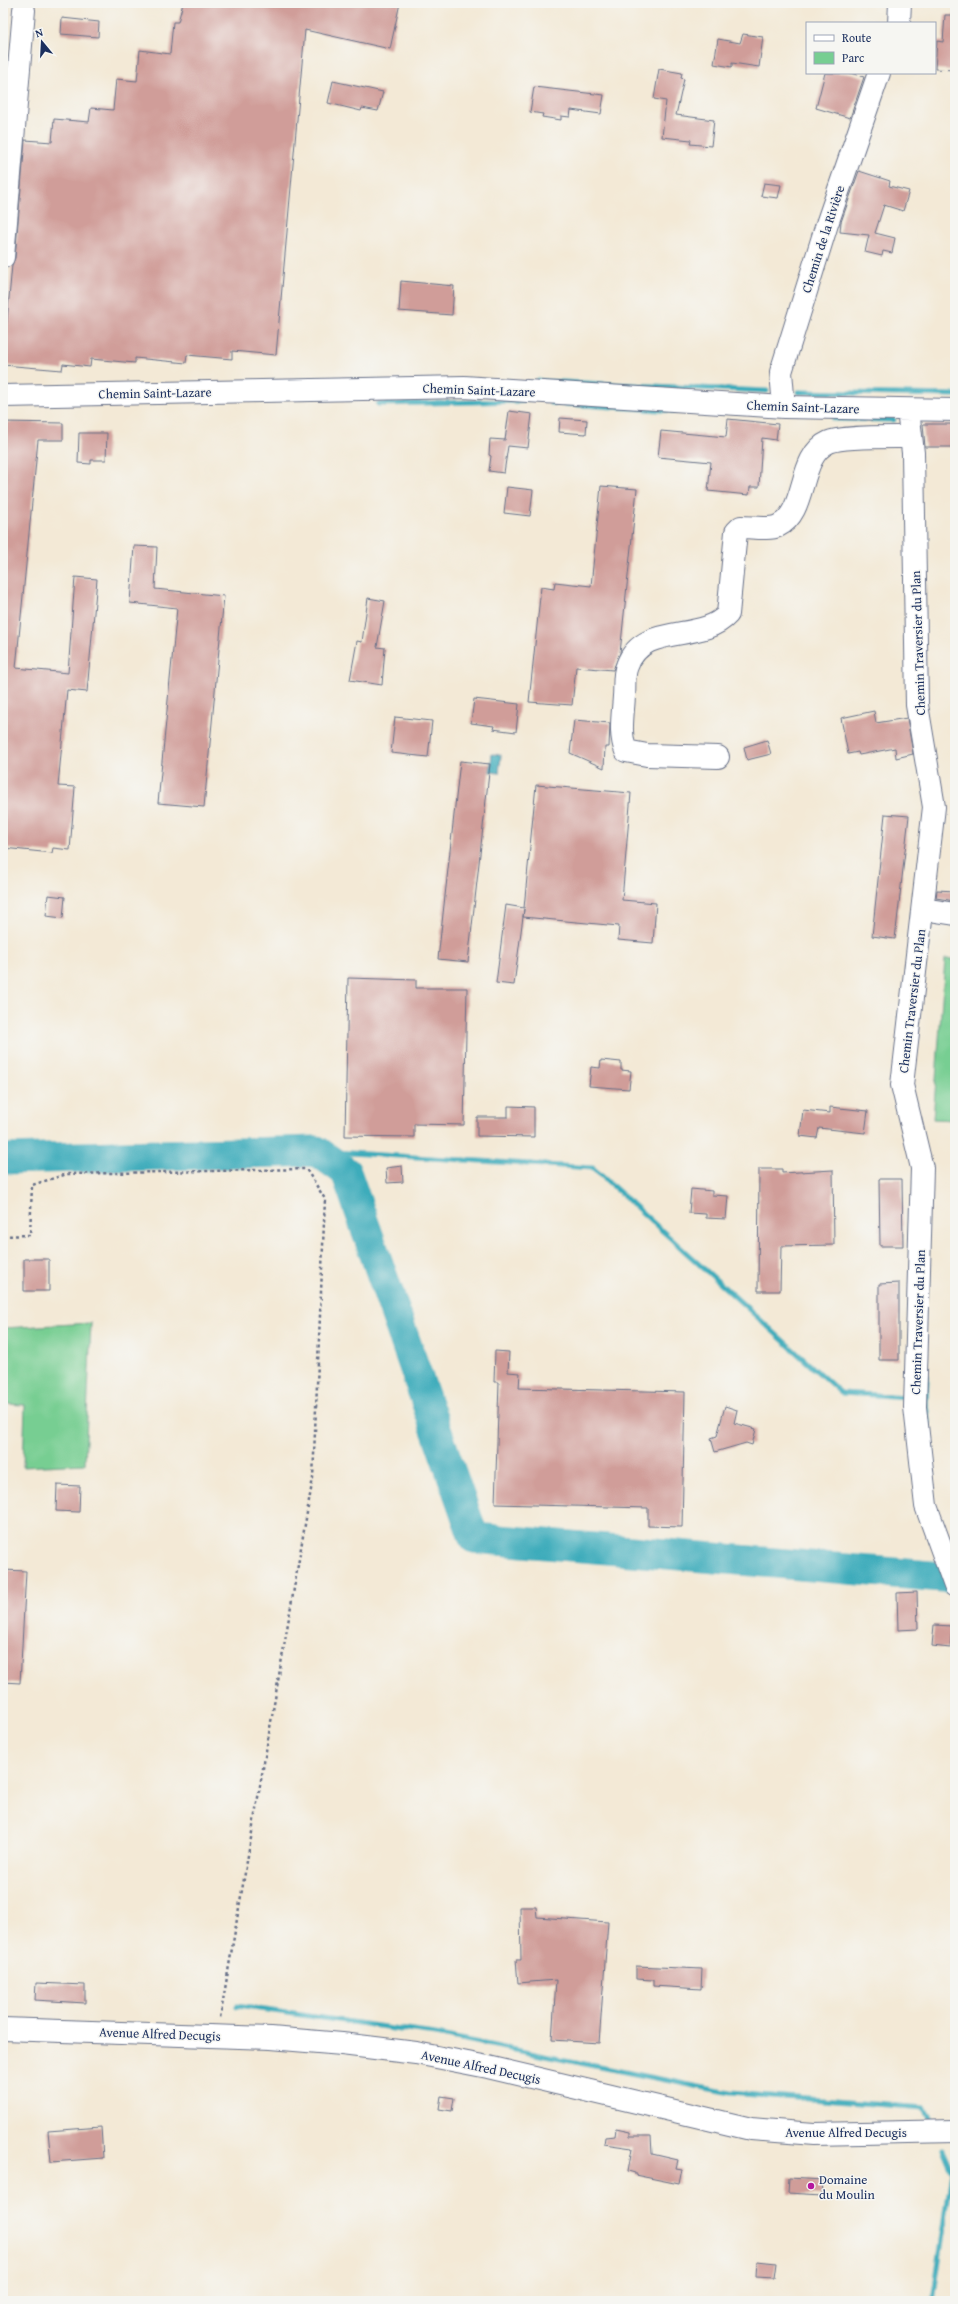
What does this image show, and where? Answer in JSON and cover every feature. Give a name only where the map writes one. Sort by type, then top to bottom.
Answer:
[{"type":"street","points":[[899,22],[900,3]]},
{"type":"street","points":[[3,257],[24,10]]},
{"type":"street","name":"Chemin de la Rivière","points":[[784,407],[782,372],[827,224],[879,74]]},
{"type":"street","name":"Chemin Saint-Lazare","points":[[3,396],[464,387],[784,407],[955,410]]},
{"type":"street","name":"Chemin Traversier du Plan","points":[[908,410],[914,453],[917,705],[934,807],[902,1085],[922,1168],[915,1407],[926,1506],[952,1576]]},
{"type":"street","points":[[718,757],[647,754],[626,751],[621,739],[626,667],[632,654],[644,642],[707,627],[723,620],[728,614],[736,532],[741,527],[778,526],[792,514],[815,451],[829,442],[911,437]]},
{"type":"street","points":[[923,909],[955,914]]},
{"type":"street","name":"Avenue Alfred Decugis","points":[[3,2028],[217,2036],[342,2044],[416,2053],[488,2067],[751,2129],[814,2134],[955,2131]]},
{"type":"path","points":[[3,1236],[30,1235],[32,1185],[68,1174],[306,1169],[325,1199],[313,1478],[217,2036]]},
{"type":"green space","points":[[945,959],[955,959],[955,1120],[933,1119]]},
{"type":"green space","points":[[91,1323],[85,1464],[23,1467],[25,1405],[3,1404],[3,1328]]},
{"type":"water","points":[[492,754],[501,755],[499,773],[490,772]]},
{"type":"building","points":[[183,3],[400,3],[390,49],[305,30],[276,355],[232,351],[232,359],[187,355],[186,363],[135,358],[135,363],[91,359],[90,367],[63,364],[62,370],[3,365],[12,265],[15,258],[25,140],[52,142],[54,119],[89,122],[91,108],[113,110],[116,79],[137,81],[140,50],[170,54],[173,22],[178,22]]},
{"type":"building","points":[[945,15],[955,15],[955,70],[936,69],[937,41],[943,42]]},
{"type":"building","points":[[62,18],[99,22],[98,37],[61,34]]},
{"type":"building","points":[[743,34],[763,37],[759,67],[732,63],[732,67],[714,64],[718,39],[740,43]]},
{"type":"building","points":[[659,69],[682,73],[681,78],[684,79],[676,115],[714,120],[711,146],[690,144],[691,140],[662,137],[666,101],[654,99]]},
{"type":"building","points":[[825,74],[854,74],[864,77],[850,118],[816,108]]},
{"type":"building","points":[[333,81],[383,92],[378,111],[362,108],[361,111],[328,103]]},
{"type":"building","points":[[534,87],[604,95],[601,114],[571,110],[570,117],[561,116],[561,120],[542,117],[543,114],[530,112]]},
{"type":"building","points":[[859,171],[890,181],[889,186],[909,191],[903,211],[884,205],[875,233],[895,238],[892,253],[883,251],[882,256],[865,252],[869,235],[840,232],[841,222]]},
{"type":"building","points":[[764,183],[781,185],[778,198],[761,196]]},
{"type":"building","points":[[401,281],[454,286],[452,315],[399,311]]},
{"type":"building","points":[[509,411],[532,414],[528,448],[508,446],[504,473],[489,471],[491,456],[489,455],[490,439],[505,440]]},
{"type":"building","points":[[560,418],[587,420],[586,434],[559,432]]},
{"type":"building","points":[[728,419],[778,424],[776,440],[762,438],[759,487],[750,487],[749,495],[708,491],[711,462],[658,457],[661,431],[726,437]]},
{"type":"building","points":[[3,422],[63,423],[63,440],[38,440],[16,668],[68,673],[75,577],[97,579],[87,692],[67,690],[58,786],[75,787],[70,850],[53,848],[52,853],[3,848]]},
{"type":"building","points":[[923,424],[955,424],[955,447],[925,447]]},
{"type":"building","points":[[79,433],[107,433],[106,460],[91,460],[91,464],[78,463]]},
{"type":"building","points":[[601,486],[637,489],[620,653],[613,670],[576,667],[572,705],[529,702],[541,587],[554,589],[555,582],[591,586]]},
{"type":"building","points":[[507,487],[533,490],[530,516],[504,513]]},
{"type":"building","points":[[134,546],[157,547],[155,589],[224,596],[204,807],[158,803],[177,608],[130,603]]},
{"type":"building","points":[[368,598],[385,601],[377,647],[385,648],[382,685],[350,680],[357,641],[362,642]]},
{"type":"building","points":[[474,699],[519,704],[516,732],[493,729],[494,726],[471,723]]},
{"type":"building","points":[[874,711],[876,723],[907,718],[913,754],[896,758],[895,748],[859,755],[858,752],[848,754],[841,718]]},
{"type":"building","points":[[395,717],[432,721],[428,757],[391,753]]},
{"type":"building","points":[[574,720],[610,723],[609,747],[605,747],[604,768],[570,753]]},
{"type":"building","points":[[767,740],[771,754],[747,760],[744,747]]},
{"type":"building","points":[[460,761],[490,764],[468,962],[438,959]]},
{"type":"building","points":[[536,785],[631,793],[622,900],[656,903],[653,943],[618,940],[619,926],[523,917],[524,909],[514,985],[496,983],[506,905],[524,908]]},
{"type":"building","points":[[885,814],[909,816],[895,939],[872,936]]},
{"type":"building","points":[[937,890],[955,891],[955,901],[936,898]]},
{"type":"building","points":[[48,895],[65,897],[63,918],[46,916]]},
{"type":"building","points":[[348,978],[416,980],[416,988],[467,988],[464,1125],[414,1124],[414,1137],[345,1136]]},
{"type":"building","points":[[601,1060],[621,1062],[621,1070],[631,1071],[629,1089],[589,1086],[591,1067],[600,1068]]},
{"type":"building","points":[[508,1106],[534,1107],[534,1137],[477,1136],[477,1117],[508,1117]]},
{"type":"building","points":[[830,1107],[868,1111],[865,1133],[819,1128],[817,1138],[800,1136],[803,1110],[830,1113]]},
{"type":"building","points":[[402,1166],[403,1182],[387,1183],[386,1168]]},
{"type":"building","points":[[759,1169],[782,1169],[782,1173],[833,1170],[834,1245],[781,1246],[780,1291],[758,1291]]},
{"type":"building","points":[[879,1179],[902,1179],[903,1246],[880,1246]]},
{"type":"building","points":[[691,1189],[712,1191],[712,1195],[728,1196],[726,1219],[706,1218],[706,1214],[689,1213]]},
{"type":"building","points":[[24,1259],[49,1259],[49,1291],[24,1291]]},
{"type":"building","points":[[899,1283],[899,1360],[879,1360],[879,1284]]},
{"type":"building","points":[[495,1351],[509,1352],[508,1372],[520,1373],[519,1388],[685,1392],[682,1527],[648,1526],[648,1508],[495,1504],[499,1382],[494,1382]]},
{"type":"building","points":[[725,1406],[737,1410],[734,1423],[756,1429],[752,1445],[746,1443],[715,1452],[711,1438],[717,1436]]},
{"type":"building","points":[[57,1485],[80,1486],[79,1512],[56,1511]]},
{"type":"building","points":[[3,1570],[26,1571],[20,1683],[3,1682]]},
{"type":"building","points":[[917,1592],[918,1629],[898,1630],[897,1593]]},
{"type":"building","points":[[934,1625],[952,1626],[950,1648],[932,1646]]},
{"type":"building","points":[[520,1907],[536,1907],[537,1917],[608,1922],[599,2043],[552,2040],[556,1980],[518,1983],[516,1960],[521,1960]]},
{"type":"building","points":[[636,1966],[702,1969],[701,1989],[653,1986],[653,1980],[636,1979]]},
{"type":"building","points":[[36,1983],[85,1985],[85,2003],[35,2000]]},
{"type":"building","points":[[441,2096],[454,2098],[452,2111],[439,2109]]},
{"type":"building","points":[[101,2127],[103,2158],[51,2162],[48,2131]]},
{"type":"building","points":[[616,2129],[630,2132],[630,2136],[651,2136],[652,2154],[678,2160],[676,2168],[682,2169],[679,2184],[635,2175],[635,2173],[628,2171],[632,2148],[604,2144],[605,2137],[615,2136]]},
{"type":"building","points":[[789,2178],[823,2180],[822,2195],[788,2193]]},
{"type":"building","points":[[757,2261],[776,2263],[774,2278],[756,2277]]},
{"type":"waterway","points":[[538,381],[767,391]]},
{"type":"waterway","points":[[798,392],[955,395]]},
{"type":"waterway","points":[[378,404],[523,401]]},
{"type":"waterway","points":[[551,403],[676,411]]},
{"type":"waterway","points":[[834,419],[894,420]]},
{"type":"waterway","points":[[317,1151],[593,1168],[841,1393],[908,1397]]},
{"type":"waterway","points":[[3,1159],[317,1151],[346,1172],[474,1538],[955,1578]]},
{"type":"waterway","points":[[927,1376],[926,1402],[931,1452]]},
{"type":"waterway","points":[[951,1543],[955,1553]]},
{"type":"waterway","points":[[237,2006],[435,2034],[730,2093],[925,2108],[930,2119]]},
{"type":"waterway","points":[[933,2301],[952,2172],[942,2149]]},
{"type":"place","name":"Domaine du Moulin","points":[[811,2186]]}]
